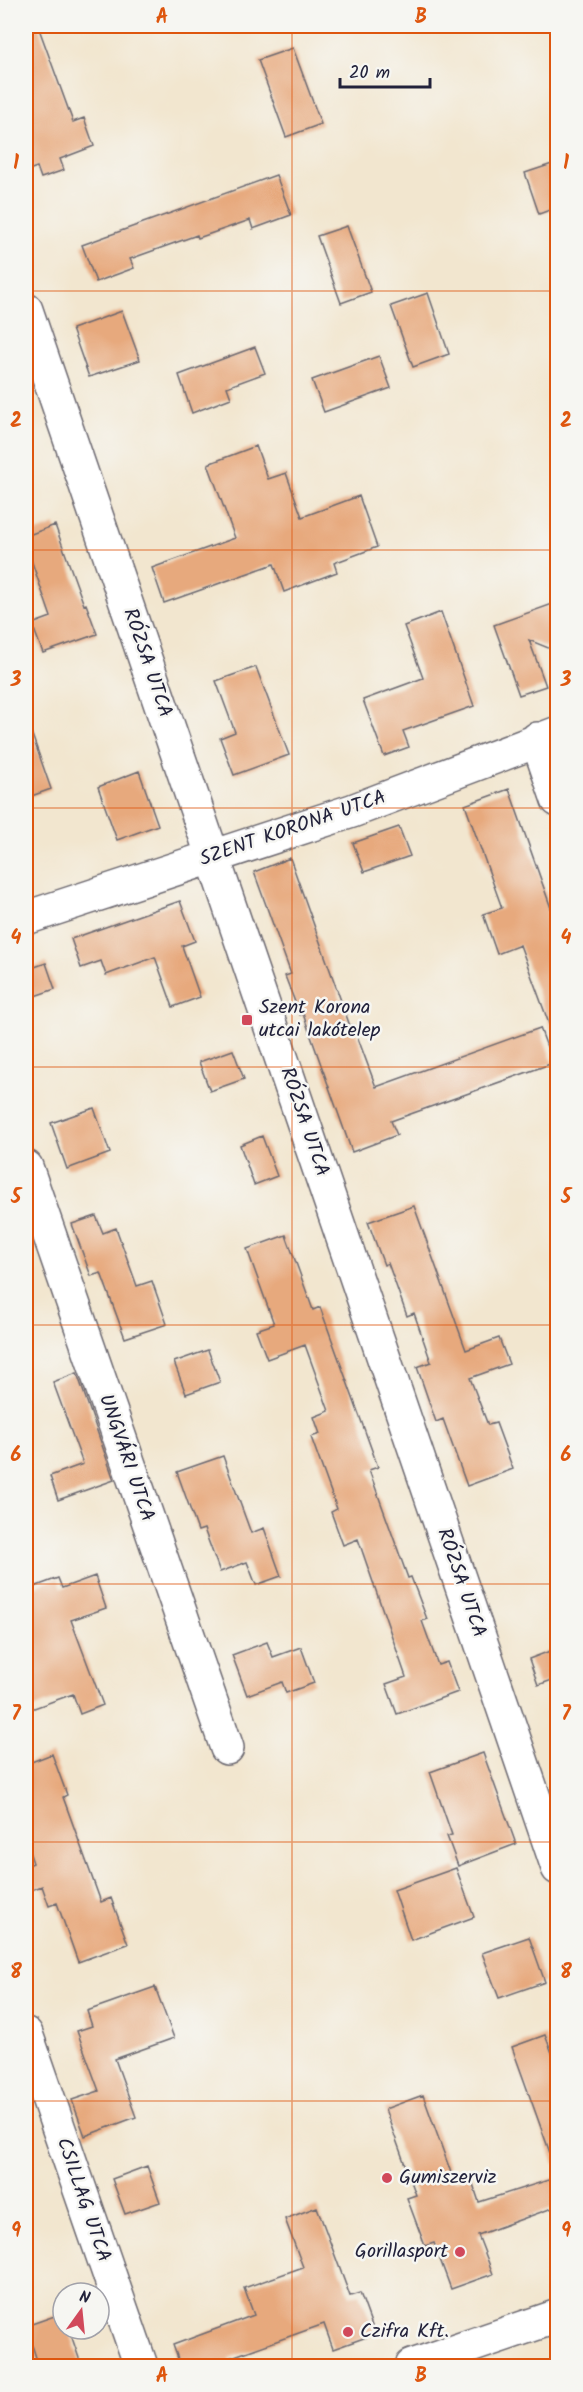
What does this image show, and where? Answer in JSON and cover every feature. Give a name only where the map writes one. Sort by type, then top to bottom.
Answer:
[{"type":"street","name":"RÓZSA UTCA","points":[[26,315],[558,1868]]},
{"type":"street","name":"SZENT KORONA UTCA","points":[[26,918],[352,810],[547,736]]},
{"type":"street","points":[[547,736],[558,800]]},
{"type":"street","name":"UNGVÁRI UTCA","points":[[26,1167],[227,1748]]},
{"type":"street","name":"CSILLAG UTCA","points":[[26,2034],[141,2367]]},
{"type":"street","points":[[412,2367],[558,2316]]},
{"type":"building","points":[[26,26],[38,26],[73,122],[84,118],[94,146],[60,159],[64,170],[41,178],[37,167],[26,171]]},
{"type":"building","points":[[293,48],[321,124],[286,137],[258,60]]},
{"type":"building","points":[[558,162],[558,207],[539,214],[525,173]]},
{"type":"building","points":[[276,175],[291,215],[253,229],[250,220],[198,238],[197,235],[130,259],[134,268],[96,282],[82,245]]},
{"type":"building","points":[[347,226],[371,292],[341,303],[317,236]]},
{"type":"building","points":[[428,293],[449,354],[413,367],[391,306]]},
{"type":"building","points":[[122,311],[140,360],[89,377],[72,329]]},
{"type":"building","points":[[255,347],[265,373],[227,387],[231,398],[192,413],[179,375]]},
{"type":"building","points":[[379,356],[391,388],[324,412],[312,380]]},
{"type":"building","points":[[256,446],[268,479],[286,473],[302,517],[359,496],[377,547],[334,563],[337,572],[284,592],[274,564],[164,603],[152,568],[235,538],[208,464]]},
{"type":"building","points":[[55,525],[97,634],[43,653],[32,624],[51,617],[26,545],[26,536]]},
{"type":"building","points":[[558,602],[558,652],[529,640],[546,686],[519,695],[494,625]]},
{"type":"building","points":[[441,612],[474,706],[403,731],[409,747],[384,756],[363,700],[423,678],[404,626]]},
{"type":"building","points":[[256,667],[289,755],[234,775],[220,738],[235,732],[216,681]]},
{"type":"building","points":[[26,726],[29,726],[51,789],[26,798]]},
{"type":"building","points":[[139,771],[158,825],[117,840],[98,787]]},
{"type":"building","points":[[509,789],[558,928],[558,1040],[555,1040],[520,945],[497,954],[483,914],[502,908],[465,805]]},
{"type":"building","points":[[399,827],[410,856],[364,872],[353,843]]},
{"type":"building","points":[[290,858],[350,1026],[353,1025],[376,1087],[540,1028],[553,1063],[391,1121],[397,1135],[352,1152],[303,1014],[300,1015],[285,976],[291,974],[254,872]]},
{"type":"building","points":[[180,901],[195,941],[182,946],[200,997],[173,1007],[155,957],[106,975],[101,961],[81,968],[71,939]]},
{"type":"building","points":[[46,963],[55,989],[26,999],[26,970]]},
{"type":"building","points":[[233,1050],[244,1079],[210,1091],[199,1062]]},
{"type":"building","points":[[94,1108],[110,1153],[67,1169],[51,1123]]},
{"type":"building","points":[[262,1136],[277,1176],[254,1185],[240,1145]]},
{"type":"building","points":[[414,1206],[466,1350],[499,1338],[509,1364],[470,1378],[488,1425],[496,1423],[513,1469],[467,1486],[443,1419],[436,1422],[417,1367],[431,1362],[414,1313],[407,1316],[388,1263],[384,1265],[368,1222]]},
{"type":"building","points":[[96,1216],[103,1233],[116,1228],[137,1286],[152,1281],[167,1324],[125,1338],[101,1273],[91,1276],[72,1224]]},
{"type":"building","points":[[286,1235],[313,1310],[320,1307],[378,1467],[369,1470],[408,1578],[411,1577],[427,1619],[422,1621],[438,1665],[447,1662],[458,1692],[397,1714],[386,1684],[406,1677],[358,1539],[343,1545],[331,1512],[337,1509],[311,1437],[320,1434],[314,1417],[329,1411],[305,1345],[267,1359],[256,1330],[274,1324],[247,1249]]},
{"type":"building","points":[[208,1350],[220,1382],[186,1394],[174,1362]]},
{"type":"building","points":[[77,1373],[114,1480],[58,1500],[50,1476],[83,1464],[53,1382]]},
{"type":"building","points":[[223,1456],[251,1533],[264,1528],[281,1576],[256,1585],[247,1562],[220,1572],[204,1529],[198,1531],[177,1472]]},
{"type":"building","points":[[95,1576],[106,1608],[71,1620],[103,1705],[80,1714],[73,1694],[26,1711],[26,1590],[58,1578],[62,1588]]},
{"type":"building","points":[[267,1642],[273,1657],[301,1647],[314,1683],[286,1693],[282,1682],[247,1695],[232,1655]]},
{"type":"building","points":[[558,1648],[558,1678],[538,1685],[529,1659]]},
{"type":"building","points":[[483,1753],[516,1844],[458,1866],[447,1836],[452,1835],[430,1772]]},
{"type":"building","points":[[52,1754],[67,1795],[63,1797],[101,1902],[111,1898],[128,1944],[78,1962],[57,1903],[49,1906],[42,1886],[26,1892],[26,1866],[33,1863],[26,1842],[26,1764]]},
{"type":"building","points":[[456,1868],[474,1917],[411,1940],[394,1890]]},
{"type":"building","points":[[529,1937],[545,1982],[499,1998],[482,1953]]},
{"type":"building","points":[[155,1987],[174,2038],[115,2059],[136,2117],[85,2136],[72,2100],[99,2091],[77,2031],[92,2026],[87,2011]]},
{"type":"building","points":[[545,2035],[558,2068],[558,2163],[554,2164],[512,2047]]},
{"type":"building","points":[[423,2095],[454,2181],[470,2175],[479,2202],[558,2177],[558,2206],[478,2235],[493,2274],[451,2289],[434,2243],[425,2246],[407,2198],[416,2195],[385,2109]]},
{"type":"building","points":[[147,2166],[160,2202],[125,2214],[112,2179]]},
{"type":"building","points":[[317,2207],[350,2296],[360,2293],[375,2334],[333,2349],[324,2324],[229,2358],[232,2367],[181,2367],[173,2345],[254,2315],[244,2288],[303,2267],[285,2219]]},
{"type":"building","points":[[51,2317],[51,2341],[73,2341],[82,2367],[39,2367],[26,2326]]},
{"type":"place","name":"Szent Korona utcai lakótelep","points":[[247,1020]]},
{"type":"place","name":"Gumiszerviz","points":[[387,2178]]},
{"type":"place","name":"Gorillasport","points":[[460,2252]]},
{"type":"place","name":"Czifra Kft.","points":[[348,2332]]}]
